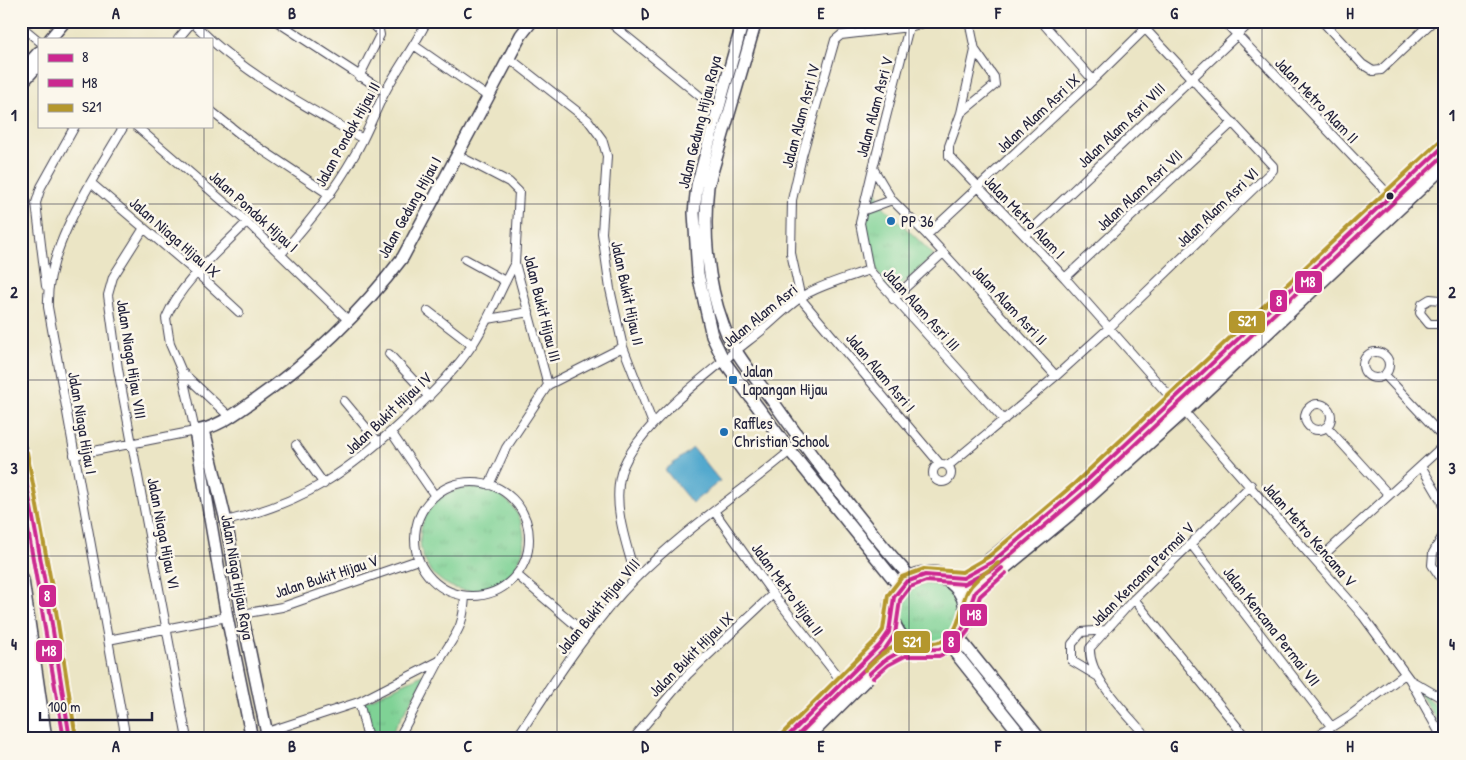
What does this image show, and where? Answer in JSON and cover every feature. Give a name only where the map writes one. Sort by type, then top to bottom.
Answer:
[{"type":"highway","points":[[804,739],[885,658],[899,652],[917,648],[936,650],[954,641],[965,625],[972,596],[980,586],[1070,512],[1445,146]]},
{"type":"highway","points":[[785,739],[880,645],[889,632],[892,619],[892,602],[906,583],[925,575],[963,578],[977,572],[992,562],[1178,405],[1445,163]]},
{"type":"highway","points":[[21,453],[50,608],[70,739]]},
{"type":"highway","points":[[944,578],[961,592],[967,612]]},
{"type":"highway","points":[[21,580],[44,739]]},
{"type":"highway","points":[[892,619],[902,639],[917,648]]},
{"type":"highway","points":[[21,656],[34,739]]},
{"type":"street","points":[[51,38],[65,21]]},
{"type":"street","points":[[59,38],[74,21]]},
{"type":"street","points":[[276,21],[359,77],[385,92]]},
{"type":"street","points":[[359,77],[380,35],[378,28],[369,21]]},
{"type":"street","name":"Jalan Pondok Hijau II","points":[[282,254],[330,195],[363,139],[385,92],[415,46],[427,21]]},
{"type":"street","name":"Jalan Gedung Hijau I","points":[[197,427],[230,417],[308,360],[350,321],[403,257],[487,96],[521,35],[532,21]]},
{"type":"street","points":[[608,21],[717,110]]},
{"type":"street","name":"Jalan Gedung Hijau Raya","points":[[742,21],[697,185],[694,213],[698,274],[712,336],[724,361],[790,451],[890,573],[906,583]]},
{"type":"street","name":"Jalan Gedung Hijau Raya","points":[[756,21],[708,186],[705,213],[706,240],[716,302],[723,325],[736,351],[801,442],[899,565],[906,583]]},
{"type":"street","name":"Jalan Alam Asri IV","points":[[801,298],[791,253],[792,200],[802,156],[836,40],[841,35],[909,28],[931,21]]},
{"type":"street","name":"Jalan Metro Alam I","points":[[969,21],[975,50],[961,113],[948,152],[949,156],[1065,278],[1178,405]]},
{"type":"street","points":[[1041,21],[1093,80]]},
{"type":"street","name":"Jalan Alam Asri VI","points":[[1109,328],[1271,174],[1273,166],[1138,21]]},
{"type":"street","name":"Jalan Metro Alam II","points":[[1224,21],[1391,197]]},
{"type":"street","name":"Jalan Alam Asri VIII","points":[[1025,236],[1252,21]]},
{"type":"street","points":[[1322,21],[1362,64],[1373,72],[1381,70],[1433,21]]},
{"type":"street","points":[[179,38],[192,22],[210,38]]},
{"type":"street","points":[[21,26],[38,40]]},
{"type":"street","name":"Jalan Alam Asri V","points":[[909,28],[873,168],[892,200],[927,235]]},
{"type":"street","name":"Jalan Alam Asri IX","points":[[927,235],[979,188],[1145,29]]},
{"type":"street","points":[[212,40],[278,90],[363,139]]},
{"type":"street","points":[[415,46],[487,96]]},
{"type":"street","points":[[961,113],[995,85],[994,76],[975,50]]},
{"type":"street","points":[[21,84],[38,54]]},
{"type":"street","name":"Jalan Bukit Hijau II","points":[[509,58],[588,120],[602,139],[607,156],[602,233],[604,253],[623,347],[653,424]]},
{"type":"street","points":[[212,112],[246,139],[330,195]]},
{"type":"street","name":"Jalan Alam Asri VII","points":[[1065,278],[1233,122]]},
{"type":"street","points":[[47,290],[36,203],[38,195],[74,128]]},
{"type":"street","name":"Jalan Niaga Hijau I","points":[[123,128],[62,238],[47,290],[48,307],[74,455],[126,739]]},
{"type":"street","name":"Jalan Pondok Hijau I","points":[[138,128],[247,222],[350,321]]},
{"type":"street","name":"Jalan Bukit Hijau III","points":[[457,155],[509,182],[519,192],[515,263],[548,385]]},
{"type":"street","name":"Jalan Alam Asri III","points":[[873,168],[862,211],[862,238],[869,270],[893,299],[1004,420]]},
{"type":"street","name":"Jalan Niaga Hijau IX","points":[[91,183],[198,274],[239,312]]},
{"type":"street","points":[[862,211],[892,200]]},
{"type":"street","points":[[74,455],[133,444],[197,427],[182,372],[170,344],[166,318],[176,301],[198,274],[247,222]]},
{"type":"street","name":"Jalan Niaga Hijau VIII","points":[[133,444],[118,369],[108,295],[113,277],[144,228]]},
{"type":"street","name":"Jalan Alam Asri II","points":[[927,235],[1056,376]]},
{"type":"street","points":[[893,299],[943,253]]},
{"type":"street","points":[[465,259],[505,281]]},
{"type":"street","name":"Jalan Bukit Hijau IV","points":[[226,521],[270,510],[324,484],[344,472],[391,432],[429,397],[472,345],[488,319],[515,263]]},
{"type":"street","name":"Jalan Alam Asri","points":[[724,361],[813,290],[869,270]]},
{"type":"street","name":"Jalan Alam Asri I","points":[[801,298],[944,465],[1004,420],[1109,328]]},
{"type":"street","points":[[1444,321],[1429,324],[1421,318],[1420,308],[1430,299],[1440,300],[1445,306]]},
{"type":"street","points":[[428,312],[472,345]]},
{"type":"street","points":[[488,319],[529,312]]},
{"type":"street","points":[[490,485],[506,448],[548,385],[623,347]]},
{"type":"street","points":[[389,354],[429,397]]},
{"type":"street","points":[[636,578],[619,507],[620,476],[627,456],[653,424],[724,361]]},
{"type":"street","points":[[182,372],[230,417]]},
{"type":"street","points":[[1385,375],[1445,439]]},
{"type":"street","points":[[344,401],[379,442]]},
{"type":"street","name":"Jalan Metro Kencana V","points":[[1178,405],[1251,485],[1363,616],[1408,677],[1444,739]]},
{"type":"street","name":"Jalan Niaga Hijau Raya","points":[[197,427],[213,467],[226,521],[242,614],[268,735]]},
{"type":"street","name":"Jalan Niaga Hijau Raya","points":[[197,427],[227,616],[252,739]]},
{"type":"street","points":[[1327,427],[1389,495]]},
{"type":"street","points":[[391,432],[435,496]]},
{"type":"street","name":"Jalan Niaga Hijau VI","points":[[133,444],[187,739]]},
{"type":"street","points":[[1316,562],[1445,444]]},
{"type":"street","points":[[296,445],[324,484]]},
{"type":"street","name":"Jalan Bukit Hijau VIII","points":[[516,739],[587,635],[636,578],[714,511],[790,451]]},
{"type":"street","points":[[1421,466],[1441,500],[1445,515]]},
{"type":"street","points":[[472,482],[490,485],[513,500],[527,523],[528,550],[517,575],[507,585],[494,592],[480,596],[465,596],[442,588],[432,580],[418,560],[415,542],[416,525],[420,514],[435,496],[455,485],[472,482]]},
{"type":"street","name":"Jalan Kencana Permai V","points":[[1148,739],[1097,676],[1089,655],[1090,648],[1134,599],[1251,485]]},
{"type":"street","name":"Jalan Metro Hijau II","points":[[714,511],[773,594],[842,682]]},
{"type":"street","points":[[1445,532],[1434,553],[1432,565],[1445,584]]},
{"type":"street","name":"Jalan Kencana Permai VII","points":[[1191,544],[1331,726]]},
{"type":"street","name":"Jalan Bukit Hijau V","points":[[242,614],[282,607],[418,560]]},
{"type":"street","points":[[890,573],[898,570],[899,565]]},
{"type":"street","points":[[220,572],[234,570]]},
{"type":"street","points":[[517,575],[587,635]]},
{"type":"street","name":"Jalan Bukit Hijau IX","points":[[633,739],[688,674],[773,594]]},
{"type":"street","points":[[398,739],[440,660],[455,639],[464,619],[465,596]]},
{"type":"street","points":[[1134,599],[1247,739]]},
{"type":"street","points":[[108,640],[227,616]]},
{"type":"street","points":[[1097,676],[1072,661],[1072,644],[1082,632],[1105,630]]},
{"type":"street","points":[[954,641],[972,654],[1040,739]]},
{"type":"street","points":[[954,641],[962,661],[1024,739]]},
{"type":"street","points":[[962,661],[966,656],[972,654]]},
{"type":"street","points":[[268,735],[359,702],[440,660]]},
{"type":"street","points":[[1312,739],[1408,677]]},
{"type":"street","name":"Jalan Metro Kencana V","points":[[1408,677],[1445,700]]},
{"type":"street","points":[[359,702],[368,739]]},
{"type":"green space","points":[[874,184],[883,206],[934,255],[892,294],[871,258],[864,238],[864,218]]},
{"type":"green space","points":[[472,487],[492,491],[509,502],[520,519],[524,539],[520,559],[509,576],[492,587],[472,591],[452,587],[435,576],[424,559],[420,539],[424,519],[435,502],[452,491]]},
{"type":"green space","points":[[923,584],[935,584],[946,589],[954,597],[959,608],[957,626],[946,639],[935,644],[923,644],[912,639],[904,631],[899,620],[899,608],[904,597],[912,589]]},
{"type":"green space","points":[[429,672],[388,739],[371,739],[364,702]]},
{"type":"green space","points":[[1416,687],[1437,706],[1445,709],[1445,734]]},
{"type":"water","points":[[693,448],[720,481],[692,503],[665,470]]},
{"type":"transit line","name":"S21","points":[[781,735],[875,641],[883,630],[888,595],[902,577],[924,569],[962,572],[988,557],[1074,484],[1441,140]]},
{"type":"transit line","name":"8","points":[[785,739],[880,645],[889,632],[894,597],[906,582],[925,575],[963,578],[992,562],[1078,489],[1445,145]]},
{"type":"transit line","name":"M8","points":[[794,739],[885,649],[895,634],[900,600],[910,587],[926,581],[964,584],[996,567],[1082,494],[1445,154]]},
{"type":"transit line","name":"S21","points":[[27,452],[54,598],[76,738]]},
{"type":"transit line","name":"8","points":[[21,454],[48,599],[70,739]]},
{"type":"transit line","name":"M8","points":[[21,489],[64,739]]},
{"type":"transit line","name":"S21","points":[[865,670],[880,656],[897,645],[910,642],[934,643],[948,638],[955,628],[970,587],[977,579],[998,563]]},
{"type":"transit line","name":"8","points":[[869,674],[885,660],[903,650],[939,649],[950,644],[963,628],[975,592],[1002,568]]},
{"type":"transit line","name":"M8","points":[[873,678],[888,665],[905,656],[939,656],[954,649],[968,631],[980,596],[1006,573]]},
{"type":"place","name":"PP 36","points":[[891,221]]},
{"type":"place","name":"Jalan Lapangan Hijau","points":[[733,380]]},
{"type":"place","name":"Raffles Christian School","points":[[724,432]]}]
